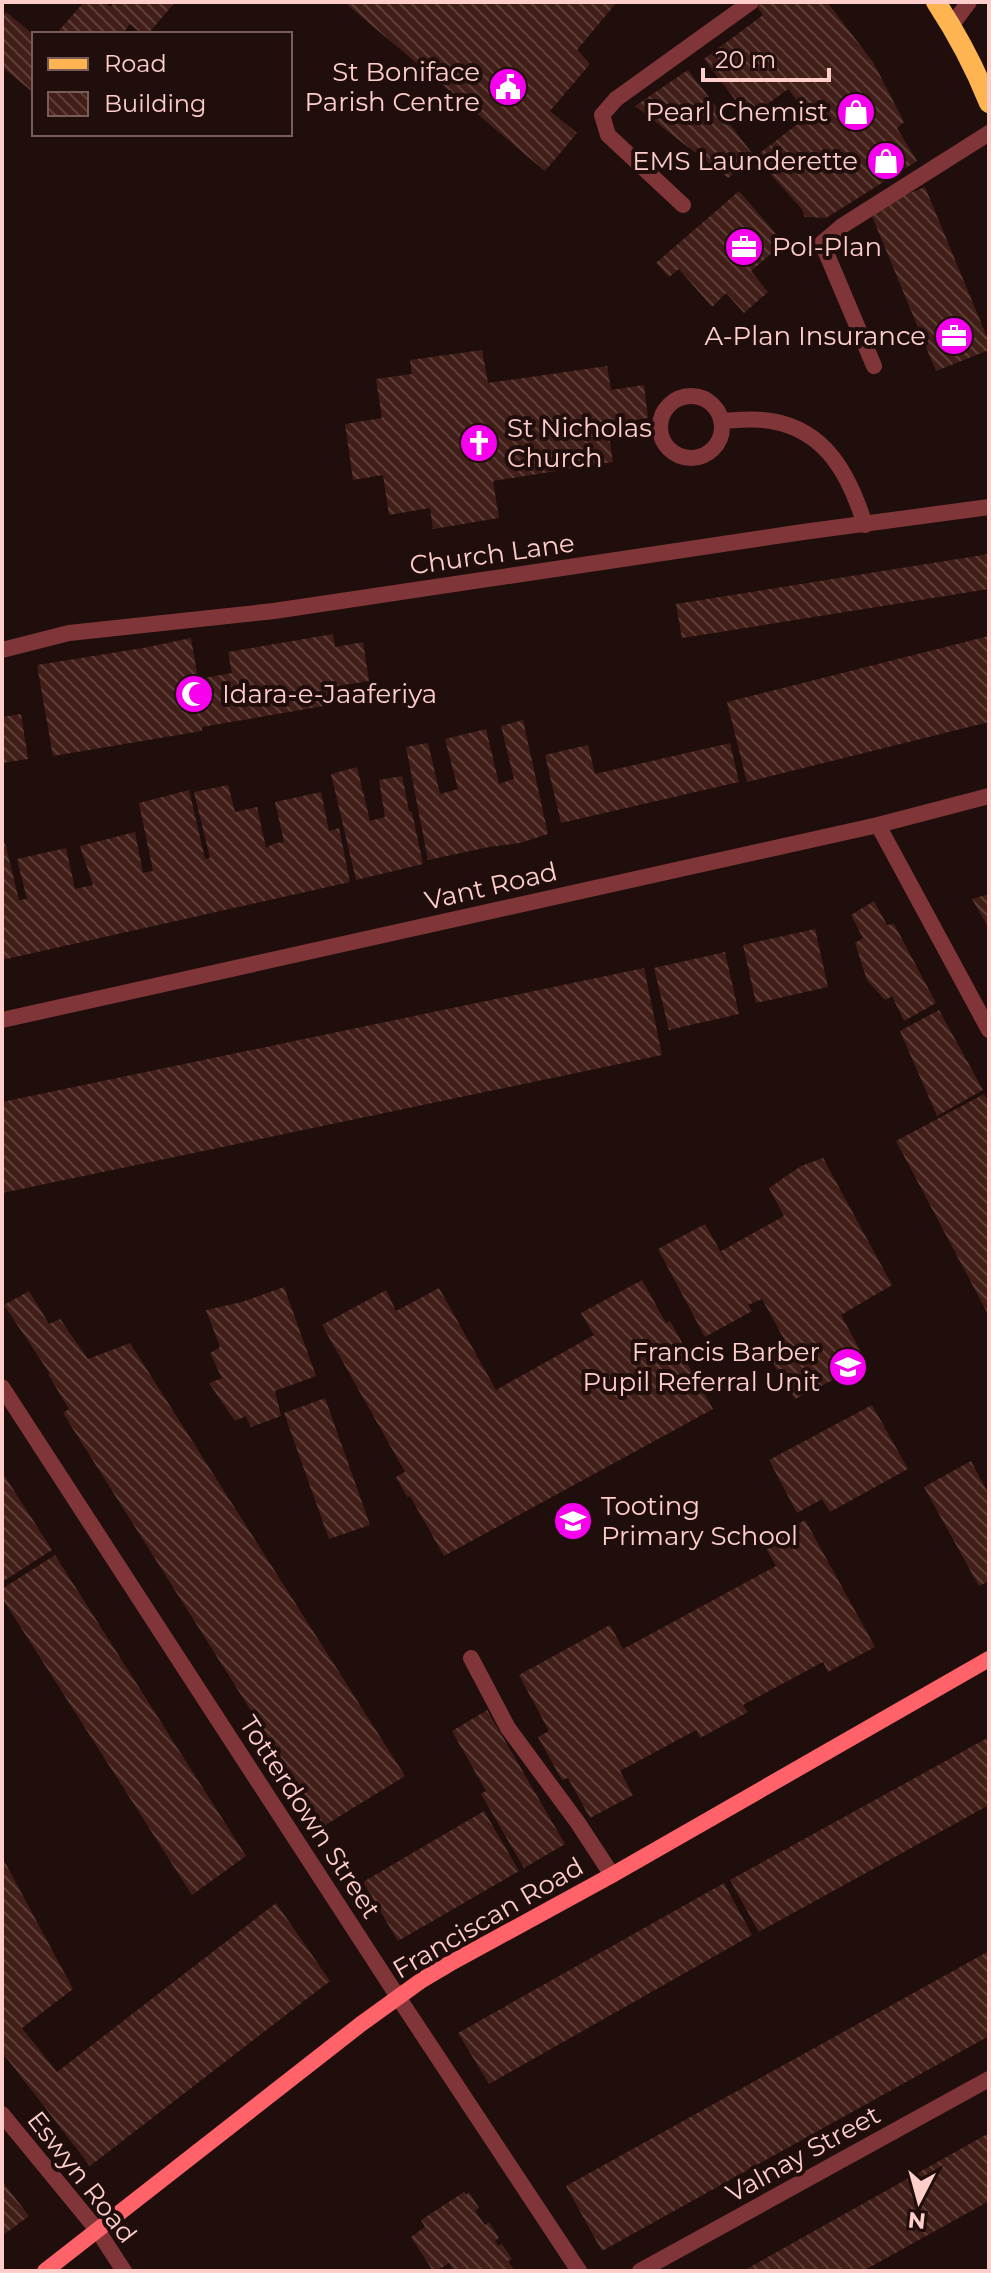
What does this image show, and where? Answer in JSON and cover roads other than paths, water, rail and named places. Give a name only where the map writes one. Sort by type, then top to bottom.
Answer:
[{"type":"main road","points":[[936,2],[989,103]]},
{"type":"street","points":[[683,205],[608,135],[602,115],[616,99],[751,2]]},
{"type":"street","points":[[951,26],[969,2]]},
{"type":"street","points":[[874,366],[822,243],[842,226],[989,133]]},
{"type":"street","points":[[721,421],[774,421],[797,429],[819,443],[840,465],[855,493],[865,525]]},
{"type":"street","name":"Church Lane","points":[[2,650],[69,633],[274,611],[989,507]]},
{"type":"street","name":"Vant Road","points":[[2,1020],[878,825],[989,796]]},
{"type":"street","points":[[878,825],[989,1030]]},
{"type":"street","name":"Totterdown Street","points":[[2,1387],[579,2271]]},
{"type":"street","points":[[471,1658],[508,1728],[612,1875]]},
{"type":"street","name":"Franciscan Road","points":[[45,2271],[398,1997],[449,1964],[612,1875],[989,1659]]},
{"type":"street","name":"Valnay Street","points":[[640,2271],[989,2079]]},
{"type":"street","name":"Eswyn Road","points":[[2,2114],[98,2231],[124,2271]]},
{"type":"place","name":"St Boniface Parish Centre","points":[[508,87]]},
{"type":"place","name":"Pearl Chemist","points":[[856,112]]},
{"type":"place","name":"EMS Launderette","points":[[886,161]]},
{"type":"place","name":"Pol-Plan","points":[[744,247]]},
{"type":"place","name":"A-Plan Insurance","points":[[954,336]]},
{"type":"place","name":"St Nicholas Church","points":[[479,443]]},
{"type":"place","name":"Idara-e-Jaaferiya","points":[[194,694]]},
{"type":"place","name":"Francis Barber Pupil Referral Unit","points":[[848,1367]]},
{"type":"place","name":"Tooting Primary School","points":[[573,1521]]}]
